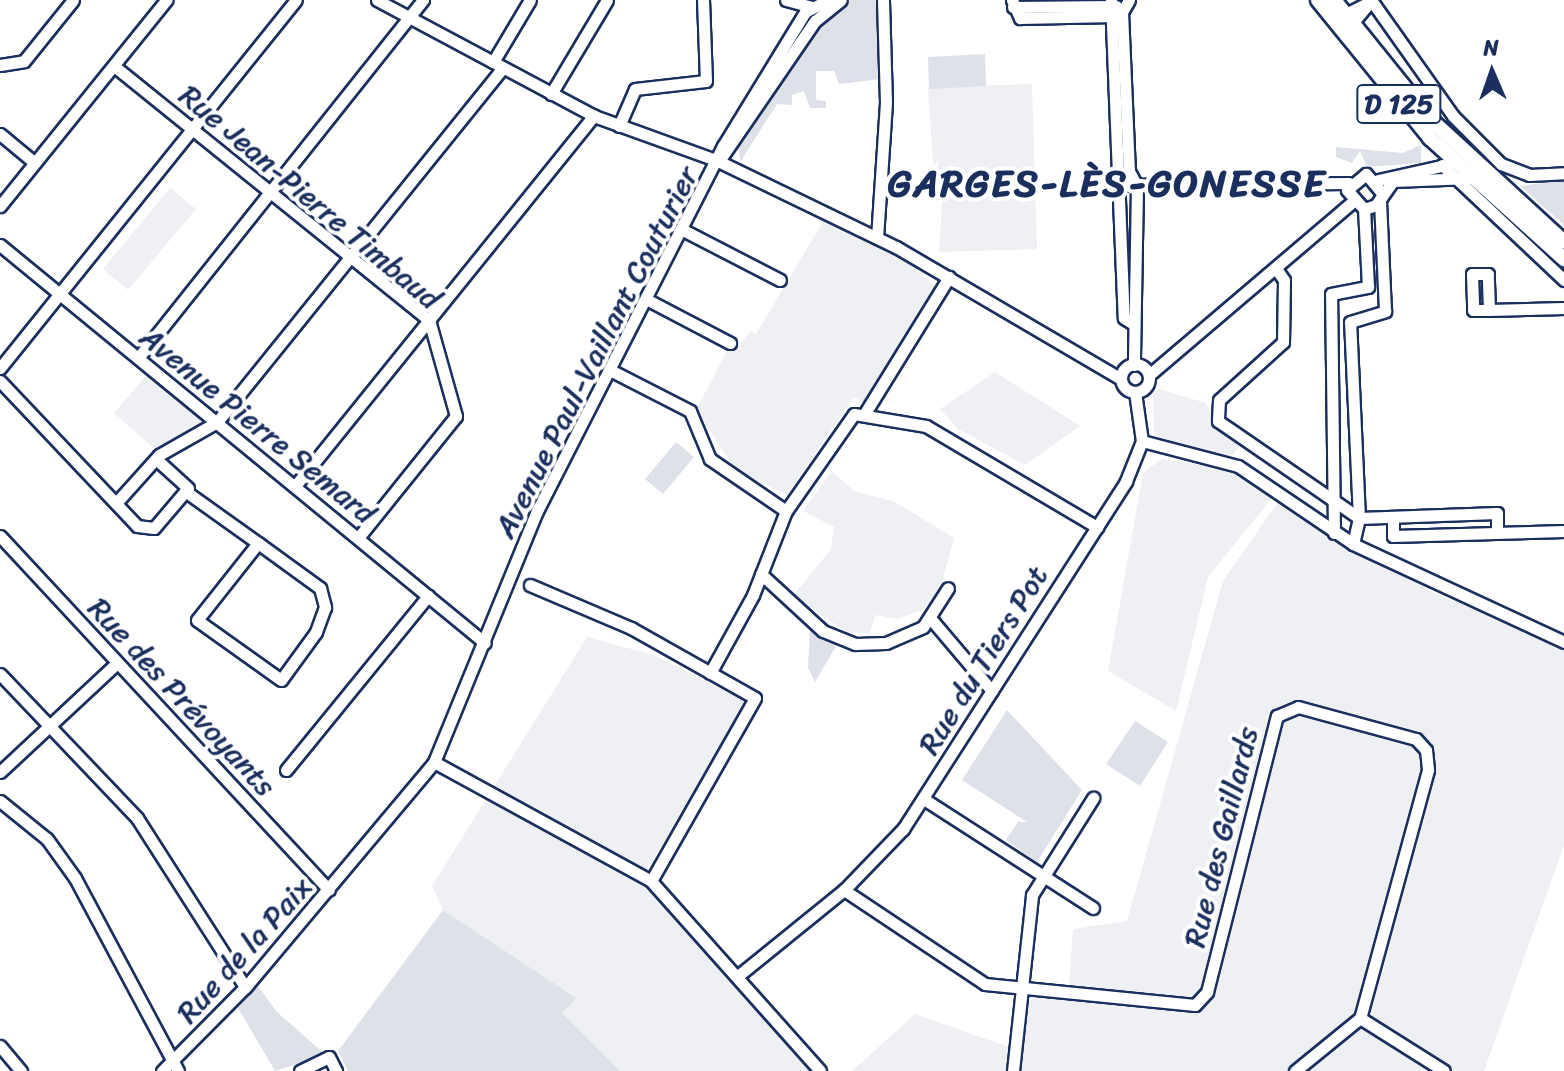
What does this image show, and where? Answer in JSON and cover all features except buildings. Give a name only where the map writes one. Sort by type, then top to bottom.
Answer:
[{"type":"main road","name":"D 125","points":[[1318,0],[1346,21],[1460,148],[1564,242]]},
{"type":"main road","name":"D 125","points":[[1334,0],[1346,21],[1462,173],[1564,259]]},
{"type":"street","points":[[0,65],[24,61],[73,0]]},
{"type":"street","points":[[0,206],[166,0]]},
{"type":"street","points":[[0,368],[296,0]]},
{"type":"street","points":[[377,0],[594,116],[718,161],[877,238],[1121,379],[1135,392],[1142,441],[1238,466],[1353,544],[1564,642]]},
{"type":"street","points":[[138,358],[411,20],[423,0]]},
{"type":"street","points":[[116,503],[156,459],[217,422],[498,65],[530,0]]},
{"type":"street","points":[[551,94],[607,0]]},
{"type":"street","points":[[619,126],[635,89],[706,81],[703,0]]},
{"type":"street","name":"Avenue Paul-Vaillant Couturier","points":[[357,856],[434,762],[537,511],[718,161],[810,18],[823,6],[841,0]]},
{"type":"street","points":[[877,238],[886,102],[883,0]]},
{"type":"street","points":[[1013,4],[1114,8],[1129,0]]},
{"type":"street","points":[[1325,0],[1346,21]]},
{"type":"street","points":[[1346,21],[1371,1]]},
{"type":"street","points":[[1346,21],[1371,1]]},
{"type":"street","points":[[1371,1],[1453,116],[1501,164],[1536,175],[1564,173]]},
{"type":"street","points":[[791,2],[823,6]]},
{"type":"street","points":[[791,2],[810,18]]},
{"type":"street","points":[[1114,8],[1117,185],[1124,318],[1132,323]]},
{"type":"street","points":[[1114,8],[1129,171],[1137,186],[1140,317],[1132,323]]},
{"type":"street","name":"Rue Jean-Pierre Timbaud","points":[[114,66],[429,320],[456,416],[358,538]]},
{"type":"street","points":[[295,486],[594,116]]},
{"type":"street","points":[[0,134],[35,163]]},
{"type":"street","points":[[1460,148],[1462,173],[1564,280]]},
{"type":"street","points":[[1426,170],[1442,150]]},
{"type":"street","points":[[1117,185],[1349,183],[1366,174],[1378,180],[1442,165],[1525,208]]},
{"type":"street","points":[[1364,209],[1381,196],[1393,181],[1462,173]]},
{"type":"street","points":[[1353,544],[1359,518],[1350,322],[1385,311],[1378,180]]},
{"type":"street","points":[[1349,183],[1351,203]]},
{"type":"street","points":[[1351,203],[1364,209]]},
{"type":"street","points":[[1135,392],[1149,375],[1277,270],[1351,203]]},
{"type":"street","points":[[1364,209],[1368,287]]},
{"type":"street","points":[[683,230],[780,280]]},
{"type":"street","name":"Avenue Pierre Semard","points":[[0,245],[485,643]]},
{"type":"street","points":[[1277,270],[1284,280],[1283,342],[1219,400],[1215,415],[1339,508],[1359,518],[1497,513],[1497,532]]},
{"type":"street","points":[[865,413],[949,277]]},
{"type":"street","points":[[1334,533],[1339,508],[1331,294],[1385,286]]},
{"type":"street","points":[[646,299],[730,343]]},
{"type":"street","points":[[1489,310],[1564,308]]},
{"type":"street","points":[[1121,379],[1134,365],[1132,323]]},
{"type":"street","points":[[1134,365],[1149,375]]},
{"type":"street","points":[[610,370],[690,411],[710,459],[786,511]]},
{"type":"street","points":[[0,381],[137,526],[154,528],[185,491]]},
{"type":"street","points":[[710,673],[761,574],[786,511],[854,414],[865,413],[926,426],[1097,527]]},
{"type":"street","name":"Rue du Tiers Pot","points":[[739,975],[844,890],[924,799],[1097,527],[1142,441]]},
{"type":"street","points":[[156,459],[185,491],[258,543],[320,588],[325,607],[281,680],[197,620],[258,543]]},
{"type":"street","points":[[1393,517],[1393,536],[1564,531]]},
{"type":"street","name":"Rue des Prévoyants","points":[[0,536],[329,890]]},
{"type":"street","points":[[761,574],[823,631],[855,644],[886,643],[931,619],[948,588]]},
{"type":"street","points":[[530,585],[631,628],[756,702],[651,881]]},
{"type":"street","points":[[286,770],[428,596]]},
{"type":"street","points":[[931,619],[992,691]]},
{"type":"street","points":[[0,772],[117,663]]},
{"type":"street","points":[[0,674],[137,818],[245,987]]},
{"type":"street","name":"Rue des Gaillards","points":[[1021,991],[1195,1005],[1207,992],[1241,855],[1284,708],[1422,743],[1428,770],[1360,1018]]},
{"type":"street","points":[[434,762],[651,881],[739,975],[820,1071]]},
{"type":"street","points":[[1013,1071],[1032,895],[1093,798]]},
{"type":"street","points":[[924,799],[1093,908]]},
{"type":"street","points":[[0,801],[47,839],[75,878],[176,1067]]},
{"type":"street","name":"Rue de la Paix","points":[[162,1071],[176,1067],[357,856]]},
{"type":"street","points":[[844,890],[985,984],[1021,991]]},
{"type":"street","points":[[1295,1071],[1360,1018],[1444,1071]]},
{"type":"street","points":[[0,1046],[21,1071]]},
{"type":"street","points":[[300,1071],[329,1057],[336,1071]]},
{"type":"shaded area","points":[[843,0],[879,0],[881,79],[839,84],[834,71],[816,71],[816,100],[826,101],[826,108],[810,108],[804,91],[792,95],[792,105],[777,104],[742,159],[742,171],[738,144],[820,21]]},
{"type":"shaded area","points":[[985,54],[986,86],[929,89],[928,57]]},
{"type":"shaded area","points":[[1032,84],[1037,249],[939,252],[943,186],[934,175],[928,88]]},
{"type":"shaded area","points":[[1421,145],[1421,163],[1367,167],[1360,151],[1352,163],[1336,157],[1336,147],[1403,153]]},
{"type":"shaded area","points":[[1564,180],[1564,225],[1520,186]]},
{"type":"shaded area","points":[[170,188],[196,209],[128,290],[103,269]]},
{"type":"shaded area","points":[[824,220],[900,254],[935,287],[863,402],[854,397],[787,495],[736,470],[696,410],[728,349],[735,351],[750,331],[756,334]]},
{"type":"shaded area","points":[[995,372],[1080,426],[1025,465],[958,429],[940,409]]},
{"type":"shaded area","points":[[148,373],[200,416],[200,425],[155,449],[114,413]]},
{"type":"shaded area","points":[[1159,389],[1206,403],[1217,428],[1241,443],[1232,456],[1166,444],[1154,431],[1153,393]]},
{"type":"shaded area","points":[[676,442],[694,457],[663,494],[645,479]]},
{"type":"shaded area","points":[[1161,459],[1232,470],[1272,498],[1208,577],[1176,711],[1108,671],[1143,473]]},
{"type":"shaded area","points":[[832,471],[854,491],[895,502],[954,538],[939,593],[922,610],[897,619],[875,615],[870,633],[848,633],[793,596],[831,549],[834,527],[803,511]]},
{"type":"shaded area","points":[[1278,502],[1434,593],[1564,646],[1564,845],[1484,1071],[852,1071],[915,1014],[1020,1051],[1032,992],[1069,987],[1073,929],[1127,921],[1223,581]]},
{"type":"shaded area","points":[[810,623],[836,646],[815,682],[808,668]]},
{"type":"shaded area","points":[[587,637],[654,655],[751,704],[640,880],[822,1071],[620,1071],[561,1013],[575,998],[443,910],[432,886]]},
{"type":"shaded area","points":[[1007,710],[1082,790],[1037,862],[1006,840],[1018,822],[1027,822],[962,780]]},
{"type":"shaded area","points":[[1135,721],[1168,742],[1140,786],[1106,764]]},
{"type":"shaded area","points":[[443,910],[576,998],[562,1013],[620,1071],[348,1071],[338,1051]]},
{"type":"shaded area","points":[[258,986],[277,1012],[326,1055],[275,1071],[238,1008]]},
{"type":"district","name":"GARGES-LÈS-GONESSE","points":[[1107,184]]}]
